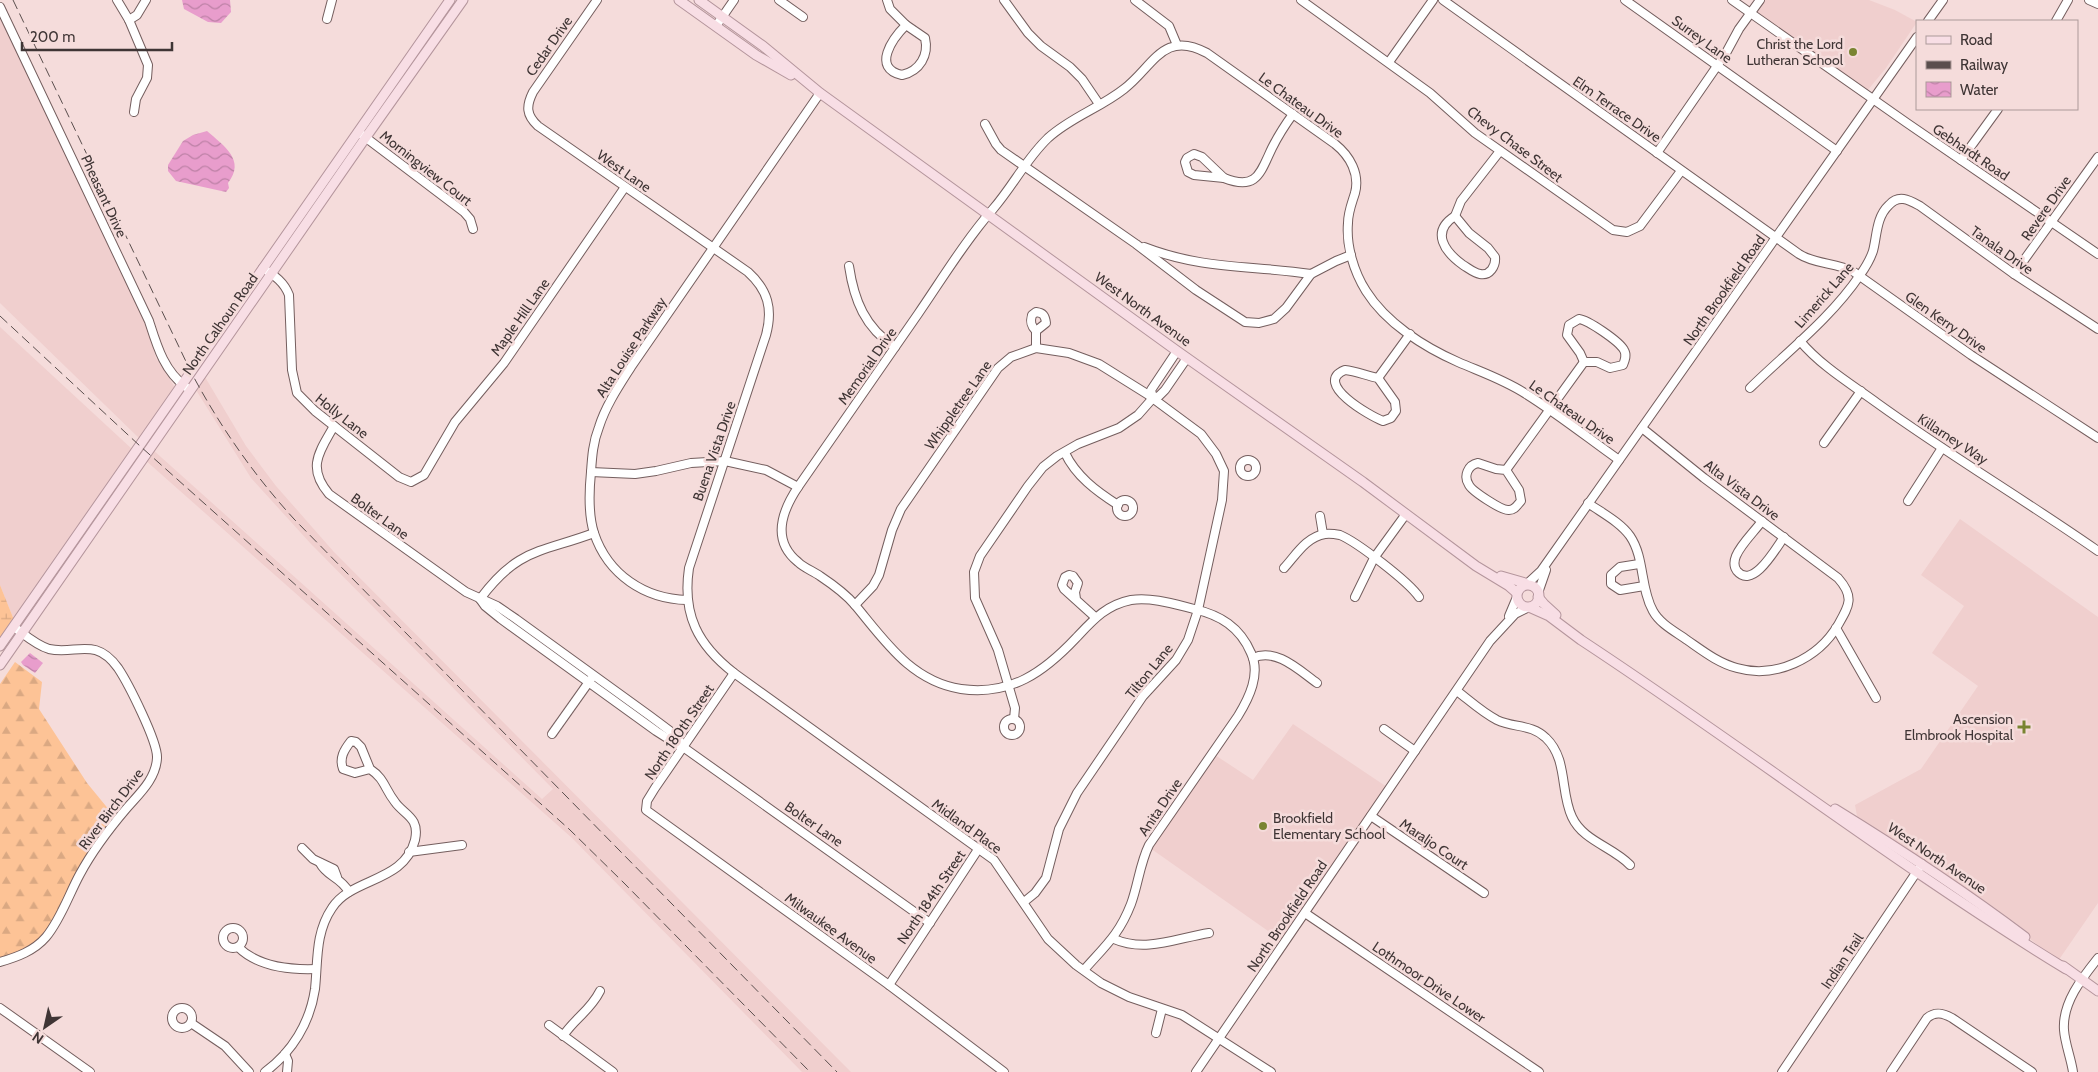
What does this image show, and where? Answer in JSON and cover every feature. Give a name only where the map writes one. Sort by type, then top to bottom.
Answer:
[{"type":"main road","name":"North Calhoun Road","points":[[0,646],[450,0]]},
{"type":"main road","name":"North Calhoun Road","points":[[0,665],[463,0]]},
{"type":"main road","name":"West North Avenue","points":[[679,0],[756,55],[817,91]]},
{"type":"main road","name":"West North Avenue","points":[[699,0],[763,46],[817,91],[1406,514],[1459,551],[1508,580],[1527,583]]},
{"type":"main road","name":"West North Avenue","points":[[1459,551],[1476,566],[1509,586],[1517,595]]},
{"type":"main road","points":[[1527,583],[1535,587],[1538,595],[1537,603],[1529,608],[1522,604],[1517,595],[1521,585],[1527,583]]},
{"type":"main road","name":"West North Avenue","points":[[1538,595],[1546,607],[1593,648]]},
{"type":"main road","name":"West North Avenue","points":[[1529,608],[1549,616],[1787,782],[1887,840],[1919,867],[1989,910],[2098,991]]},
{"type":"street","points":[[117,0],[130,20],[145,57],[148,71],[136,99],[134,112]]},
{"type":"street","points":[[130,20],[137,15],[146,0]]},
{"type":"street","points":[[327,19],[332,0]]},
{"type":"street","name":"Cedar Drive","points":[[527,109],[533,92],[597,0]]},
{"type":"street","points":[[716,26],[734,0]]},
{"type":"street","points":[[779,0],[803,17]]},
{"type":"street","points":[[887,0],[890,8],[906,25],[925,38],[928,48],[924,58],[915,70],[902,75],[891,70],[887,65],[886,57],[891,44],[906,25]]},
{"type":"street","points":[[1004,0],[1028,33],[1041,46],[1070,67],[1082,79],[1099,104]]},
{"type":"street","points":[[988,214],[1024,166],[1050,136],[1066,124],[1116,95],[1129,85],[1159,53],[1177,45],[1169,26],[1135,0]]},
{"type":"street","name":"Chevy Chase Street","points":[[1301,0],[1430,93],[1475,133],[1613,230],[1621,232],[1633,230],[1643,223],[1681,171]]},
{"type":"street","points":[[1389,62],[1433,0]]},
{"type":"street","name":"Elm Terrace Drive","points":[[1442,0],[1776,237]]},
{"type":"street","name":"Surrey Lane","points":[[1625,0],[1837,151]]},
{"type":"street","name":"Gebhardt Road","points":[[1732,0],[1873,100],[2098,254]]},
{"type":"street","points":[[1657,153],[1718,66],[1760,0]]},
{"type":"street","points":[[1929,20],[1944,0]]},
{"type":"street","points":[[2057,20],[2068,0]]},
{"type":"street","points":[[2089,0],[2098,4]]},
{"type":"street","name":"Pheasant Drive","points":[[0,7],[149,321],[161,356],[168,370],[182,385],[191,391]]},
{"type":"street","name":"North Brookfield Road","points":[[1527,583],[1536,578],[1916,39]]},
{"type":"street","name":"Le Chateau Drive","points":[[1177,45],[1194,47],[1207,53],[1342,150],[1351,163],[1356,185],[1348,222],[1351,255],[1362,283],[1371,297],[1388,316],[1410,334],[1449,358],[1504,381],[1549,410],[1619,460]]},
{"type":"street","name":"Alta Louise Parkway","points":[[687,600],[650,594],[627,581],[609,562],[594,533],[589,494],[595,440],[608,404],[631,367],[817,91]]},
{"type":"street","name":"West Lane","points":[[527,109],[530,118],[538,126],[713,248]]},
{"type":"street","points":[[1961,160],[1997,110]]},
{"type":"street","points":[[1224,178],[1190,174],[1186,169],[1185,162],[1190,156],[1198,155],[1224,178],[1234,182],[1247,183],[1258,177],[1262,172],[1280,133],[1293,114]]},
{"type":"street","points":[[985,124],[996,144],[1024,166],[1136,244],[1230,314],[1252,324],[1266,322],[1280,314],[1311,274],[1336,260],[1351,255]]},
{"type":"street","name":"Morningview Court","points":[[357,131],[464,212],[470,219],[473,229]]},
{"type":"street","points":[[1455,216],[1469,233],[1496,257],[1495,266],[1488,273],[1475,272],[1446,250],[1442,241],[1443,231],[1449,220],[1455,216],[1462,201],[1500,151]]},
{"type":"street","name":"Revere Drive","points":[[2014,274],[2098,157]]},
{"type":"street","name":"Maple Hill Lane","points":[[432,460],[455,422],[504,363],[626,187]]},
{"type":"street","name":"Tanala Drive","points":[[1890,203],[1898,199],[1912,202],[2014,274],[2098,329]]},
{"type":"street","name":"Limerick Lane","points":[[1750,388],[1827,315],[1860,276],[1873,250],[1880,220],[1890,203]]},
{"type":"street","name":"Memorial Drive","points":[[783,538],[782,516],[798,488],[988,214]]},
{"type":"street","name":"Glen Kerry Drive","points":[[1776,237],[1805,258],[1817,262],[1844,266],[1971,356],[2098,438]]},
{"type":"street","points":[[1136,244],[1173,257],[1208,265],[1311,274]]},
{"type":"street","name":"Buena Vista Drive","points":[[713,248],[756,280],[766,295],[770,313],[766,335],[692,559],[688,579],[687,600],[693,621],[704,644],[734,674]]},
{"type":"street","points":[[849,266],[853,290],[862,314],[877,333],[895,347]]},
{"type":"street","name":"Holly Lane","points":[[264,268],[286,286],[289,295],[292,370],[297,393],[301,399],[403,480],[411,482],[420,478],[432,460]]},
{"type":"street","points":[[1578,319],[1586,320],[1620,345],[1625,352],[1623,364],[1614,368],[1597,362],[1584,362],[1567,335],[1569,325],[1578,319]]},
{"type":"street","points":[[1036,331],[1036,348],[1069,353],[1100,364],[1153,398],[1201,434],[1216,454],[1224,471],[1240,468]]},
{"type":"street","points":[[1378,378],[1410,334]]},
{"type":"street","name":"Killarney Way","points":[[1800,341],[1821,362],[1861,391],[1942,448],[2098,551]]},
{"type":"street","name":"Whippletree Lane","points":[[855,605],[873,586],[879,575],[892,530],[902,509],[993,375],[1006,360],[1036,348]]},
{"type":"street","points":[[1153,398],[1151,390],[1177,351]]},
{"type":"street","points":[[1014,719],[1015,708],[1009,685],[994,640],[975,598],[974,572],[986,547],[1035,476],[1052,460],[1078,444],[1123,426],[1138,415],[1153,398],[1159,396],[1165,390],[1187,358]]},
{"type":"street","points":[[1506,470],[1584,362]]},
{"type":"street","points":[[1345,370],[1353,370],[1369,377],[1378,378],[1395,402],[1396,411],[1394,415],[1383,421],[1374,418],[1343,395],[1335,383],[1339,374],[1345,370]]},
{"type":"street","points":[[1824,443],[1861,391]]},
{"type":"street","name":"Bolter Lane","points":[[334,426],[317,458],[319,475],[326,490],[466,592],[497,606],[594,675],[678,737],[683,747]]},
{"type":"street","name":"Alta Vista Drive","points":[[1642,428],[1828,570],[1846,587],[1849,596],[1848,608],[1836,628]]},
{"type":"street","points":[[1908,500],[1942,448]]},
{"type":"street","points":[[1065,453],[1077,472],[1090,486],[1118,505]]},
{"type":"street","points":[[591,472],[635,474],[691,462],[724,460],[766,470],[798,488]]},
{"type":"street","points":[[1478,463],[1506,470],[1519,490],[1521,501],[1514,509],[1507,510],[1499,507],[1468,485],[1466,475],[1469,468],[1478,463]]},
{"type":"street","name":"Tilton Lane","points":[[1024,902],[1035,893],[1046,878],[1061,824],[1077,793],[1144,696],[1181,653],[1191,633],[1198,610],[1222,500],[1224,471]]},
{"type":"street","points":[[1588,503],[1628,534],[1636,548],[1644,586],[1652,611],[1659,619],[1709,656],[1737,668],[1764,671],[1779,669],[1809,655],[1836,628],[1876,698]]},
{"type":"street","points":[[1355,597],[1374,558],[1406,514]]},
{"type":"street","points":[[1320,516],[1323,534]]},
{"type":"street","points":[[1762,521],[1736,555],[1734,565],[1738,572],[1745,576],[1753,576],[1760,570],[1784,537]]},
{"type":"street","points":[[480,599],[503,571],[520,559],[546,548],[594,533]]},
{"type":"street","points":[[1284,568],[1309,540],[1323,534],[1341,536],[1408,584],[1419,597]]},
{"type":"street","name":"Anita Drive","points":[[783,538],[796,561],[833,585],[855,605],[899,657],[916,671],[934,682],[974,690],[1009,685],[1025,679],[1048,666],[1095,617],[1115,605],[1140,599],[1198,610],[1221,618],[1237,631],[1246,643],[1253,658],[1253,685],[1248,700],[1150,844],[1143,859],[1132,902],[1114,939],[1084,970]]},
{"type":"street","name":"North Brookfield Road","points":[[1538,595],[1551,556]]},
{"type":"street","points":[[1639,564],[1616,570],[1611,575],[1611,584],[1620,590],[1644,586]]},
{"type":"street","name":"North Brookfield Road","points":[[1503,627],[1513,610],[1517,595]]},
{"type":"street","name":"Bolter Lane","points":[[480,599],[485,606],[501,619],[589,683],[669,740],[683,747],[930,923]]},
{"type":"street","points":[[1076,599],[1095,617]]},
{"type":"street","name":"North Brookfield Road","points":[[1196,1072],[1490,641],[1519,611],[1529,608]]},
{"type":"street","name":"River Birch Drive","points":[[0,962],[24,954],[46,938],[88,861],[106,834],[149,782],[156,767],[157,758],[150,730],[120,672],[109,658],[100,652],[86,648],[58,650],[46,648],[14,627]]},
{"type":"street","points":[[1253,658],[1274,656],[1286,661],[1317,683]]},
{"type":"street","name":"North 180th Street","points":[[646,806],[655,788],[734,674]]},
{"type":"street","name":"Midland Place","points":[[734,674],[979,848],[998,864],[1048,939],[1063,954],[1084,970],[1110,988],[1182,1016],[1271,1072]]},
{"type":"street","points":[[552,734],[594,675]]},
{"type":"street","points":[[1457,692],[1498,720],[1529,727],[1546,738],[1551,743],[1558,757],[1568,808],[1577,825],[1588,836],[1630,865]]},
{"type":"street","points":[[1384,729],[1416,751]]},
{"type":"street","points":[[265,1072],[286,1054],[296,1040],[308,1016],[314,989],[318,946],[326,920],[336,902],[349,892],[389,873],[409,852],[414,840],[413,821],[409,814],[396,804],[381,776],[370,770],[354,773],[343,769],[341,763],[342,754],[351,742],[356,742],[361,747],[370,770]]},
{"type":"street","name":"Milwaukee Avenue","points":[[646,806],[649,814],[888,984],[1004,1072]]},
{"type":"street","name":"Maraljo Court","points":[[1371,816],[1484,893]]},
{"type":"street","points":[[409,852],[462,845]]},
{"type":"street","points":[[302,848],[320,863],[331,866],[349,892]]},
{"type":"street","name":"North 184th Street","points":[[888,984],[979,848]]},
{"type":"street","name":"Indian Trail","points":[[1782,1072],[1919,867]]},
{"type":"street","name":"Lothmoor Drive Lower","points":[[1305,913],[1539,1072]]},
{"type":"street","points":[[1114,939],[1131,944],[1152,945],[1209,934]]},
{"type":"street","points":[[238,947],[248,956],[274,966],[296,970],[316,970]]},
{"type":"street","points":[[2073,1072],[2066,1042],[2065,1015],[2072,997],[2098,958]]},
{"type":"street","points":[[563,1036],[574,1020],[590,1008],[600,991]]},
{"type":"street","points":[[0,1008],[90,1072]]},
{"type":"street","points":[[1156,1033],[1162,1009]]},
{"type":"street","points":[[1891,1072],[1930,1015],[1944,1014],[2032,1072]]},
{"type":"street","points":[[191,1023],[225,1046],[249,1072]]},
{"type":"street","points":[[549,1025],[613,1072]]},
{"type":"street","points":[[286,1054],[288,1060],[286,1072]]},
{"type":"shaded area","name":"Christ the Lord Lutheran School","points":[[1763,0],[1869,0],[1895,10],[1916,21],[1916,23],[1886,68],[1867,91],[1759,16],[1757,12]]},
{"type":"shaded area","points":[[0,15],[145,320],[156,358],[174,386],[174,389],[140,439],[0,303]]},
{"type":"shaded area","points":[[0,327],[133,450],[14,620],[0,585]]},
{"type":"shaded area","points":[[205,377],[246,446],[276,486],[334,552],[851,1072],[802,1072],[572,838],[144,459],[152,449],[542,799],[553,789],[311,544],[251,478],[196,390]]},
{"type":"shaded area","name":"Ascension Elmbrook Hospital","points":[[1960,519],[2098,617],[2098,903],[2058,961],[2025,935],[1857,816],[1855,805],[1921,769],[1978,686],[1932,653],[1964,606],[1921,575]]},
{"type":"shaded area","name":"Brookfield Elementary School","points":[[1293,724],[1387,787],[1281,940],[1150,848],[1215,755],[1253,780]]},
{"type":"green space","points":[[0,585],[14,620],[0,640]]},
{"type":"green space","points":[[15,662],[42,682],[39,709],[87,783],[119,822],[88,866],[54,931],[45,942],[34,951],[19,959],[0,966],[0,684]]},
{"type":"water","points":[[182,0],[230,0],[231,12],[221,23],[208,22],[184,9]]},
{"type":"water","points":[[207,131],[226,148],[234,160],[233,175],[228,183],[229,188],[226,192],[176,181],[168,171],[168,165],[183,141],[193,135]]},
{"type":"water","points":[[30,653],[43,663],[35,673],[21,662]]},
{"type":"railway","points":[[13,0],[191,372],[213,411],[251,467],[294,519],[837,1072]]},
{"type":"railway","points":[[0,316],[140,446],[569,829],[810,1072]]},
{"type":"place","name":"Christ the Lord Lutheran School","points":[[1853,52]]},
{"type":"place","name":"Ascension Elmbrook Hospital","points":[[2024,727]]},
{"type":"place","name":"Brookfield Elementary School","points":[[1263,826]]}]
